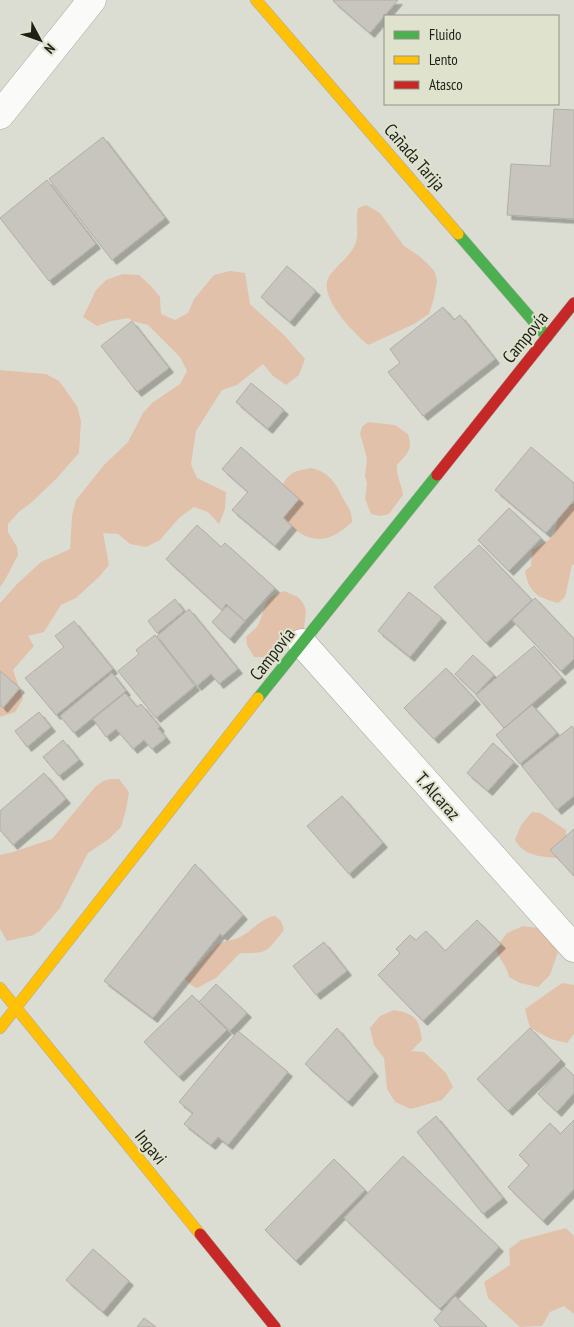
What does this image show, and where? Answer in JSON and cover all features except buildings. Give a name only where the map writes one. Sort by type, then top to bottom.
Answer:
[{"type":"street","points":[[0,115],[92,0]]},
{"type":"street","name":"Cañada Tarija","points":[[256,0],[547,337]]},
{"type":"street","name":"Campovía","points":[[0,1028],[302,643],[574,303]]},
{"type":"street","name":"T. Alcaraz","points":[[302,643],[574,948]]},
{"type":"street","name":"Ingavi","points":[[0,988],[274,1327]]},
{"type":"shaded area","points":[[366,205],[380,213],[404,246],[430,266],[435,272],[437,281],[429,314],[414,324],[368,345],[338,313],[328,293],[327,283],[330,275],[354,247],[357,238],[358,208]]},
{"type":"shaded area","points":[[230,271],[245,273],[250,304],[284,335],[305,359],[299,375],[286,385],[273,376],[263,364],[237,385],[222,390],[196,431],[191,464],[197,478],[226,492],[225,509],[219,524],[208,512],[194,507],[180,517],[160,540],[146,547],[130,544],[118,534],[103,533],[109,565],[76,598],[61,605],[44,632],[28,636],[34,646],[13,670],[23,699],[15,712],[0,717],[0,603],[41,562],[70,549],[72,516],[76,500],[104,465],[128,442],[143,413],[152,403],[180,384],[187,371],[180,357],[148,325],[132,321],[129,318],[97,326],[83,317],[96,290],[106,280],[123,274],[139,275],[160,297],[161,314],[175,320],[188,313],[194,299],[214,275]]},
{"type":"shaded area","points":[[0,370],[46,374],[59,381],[77,406],[81,421],[79,453],[57,478],[8,524],[8,532],[17,547],[18,555],[0,587]]},
{"type":"shaded area","points":[[368,422],[395,425],[408,434],[410,444],[410,448],[397,465],[397,473],[403,495],[389,514],[380,516],[371,514],[365,499],[367,458],[360,434],[362,427]]},
{"type":"shaded area","points":[[311,468],[323,472],[332,480],[349,508],[351,515],[352,522],[346,528],[326,538],[319,539],[305,536],[289,525],[286,520],[282,491],[283,484],[294,472]]},
{"type":"shaded area","points":[[563,504],[574,504],[574,565],[572,565],[565,597],[558,603],[545,599],[535,593],[529,584],[525,571],[531,566],[532,550],[546,542],[553,535],[558,509]]},
{"type":"shaded area","points":[[284,591],[298,597],[303,603],[306,610],[304,629],[279,652],[263,657],[254,657],[247,645],[246,637],[258,625],[268,600]]},
{"type":"shaded area","points":[[119,779],[129,792],[121,827],[109,839],[88,853],[60,908],[40,931],[34,935],[7,941],[0,929],[0,855],[52,839],[95,787],[103,781]]},
{"type":"shaded area","points":[[532,812],[540,813],[566,830],[564,845],[556,858],[538,856],[527,852],[515,840],[521,825]]},
{"type":"shaded area","points":[[275,916],[281,921],[284,930],[266,950],[257,953],[240,953],[216,978],[197,988],[185,979],[217,945],[240,937],[265,919]]},
{"type":"shaded area","points":[[523,926],[546,931],[557,944],[558,952],[550,975],[538,987],[520,983],[509,977],[496,948],[507,933]]},
{"type":"shaded area","points":[[562,983],[574,985],[574,1034],[567,1043],[551,1039],[530,1028],[525,1009]]},
{"type":"shaded area","points":[[394,1010],[407,1013],[418,1022],[422,1040],[411,1051],[424,1052],[446,1073],[453,1087],[442,1100],[411,1109],[395,1102],[387,1089],[384,1058],[374,1045],[370,1028],[380,1016]]},
{"type":"shaded area","points":[[566,1228],[574,1236],[574,1314],[564,1306],[550,1312],[542,1326],[520,1327],[488,1298],[484,1282],[510,1265],[509,1249],[521,1240]]},
{"type":"traffic: fast","points":[[458,234],[547,337]]},
{"type":"traffic: fast","points":[[258,698],[437,475]]},
{"type":"traffic: slow","points":[[256,0],[458,234]]},
{"type":"traffic: slow","points":[[0,1028],[258,698]]},
{"type":"traffic: slow","points":[[0,988],[200,1234]]},
{"type":"traffic: jam","points":[[437,475],[574,303]]},
{"type":"traffic: jam","points":[[200,1234],[275,1327]]}]
